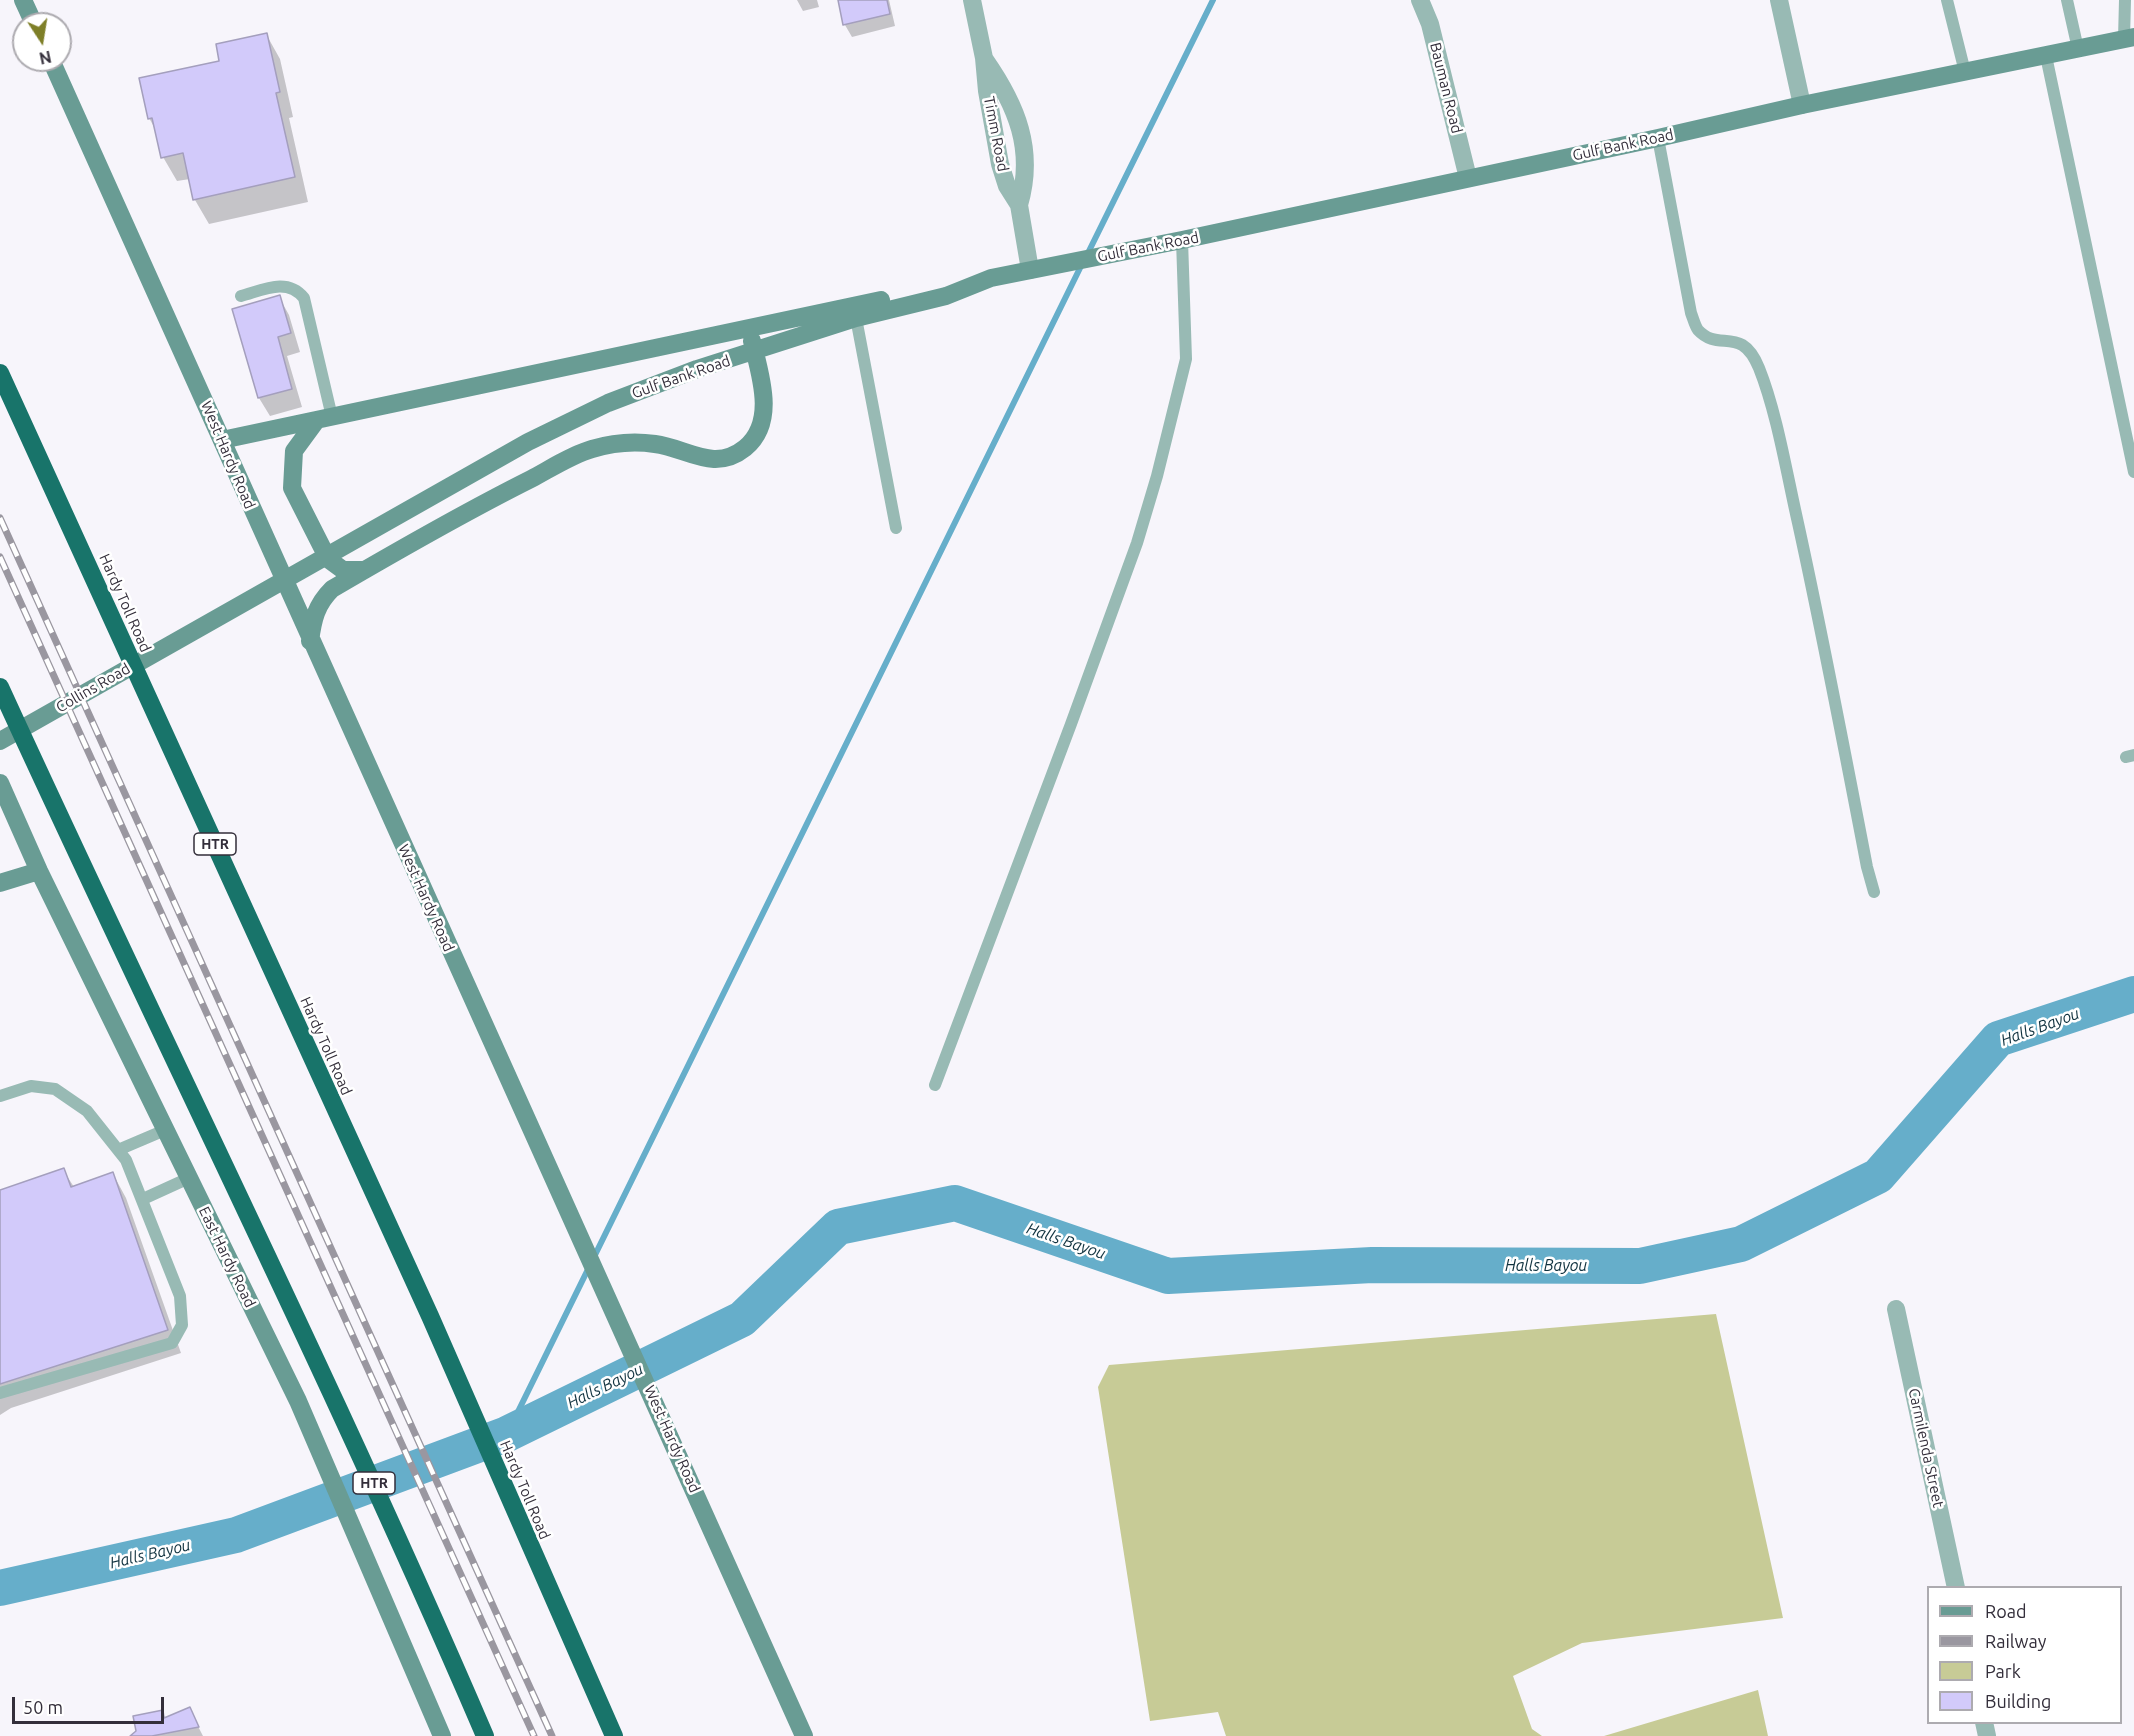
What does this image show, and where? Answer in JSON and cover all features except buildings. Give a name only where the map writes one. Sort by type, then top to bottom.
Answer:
[{"type":"highway","name":"Hardy Toll Road","points":[[0,373],[430,1316],[614,1736]]},
{"type":"highway","name":"HTR","points":[[0,687],[321,1367],[426,1598],[485,1736]]},
{"type":"main road","name":"Gulf Bank Road","points":[[218,617],[528,442],[608,403],[697,369],[755,353],[856,318],[946,296],[991,278],[1150,247],[1802,105],[2129,38]]},
{"type":"main road","name":"West Hardy Road","points":[[56,72],[310,641],[804,1736]]},
{"type":"main road","points":[[222,440],[991,278]]},
{"type":"main road","points":[[310,641],[313,619],[319,603],[332,589],[486,501],[590,449],[615,444],[658,444],[710,461],[730,456],[745,448],[756,435],[763,420],[763,388],[748,328]]},
{"type":"main road","points":[[324,419],[294,451],[292,488],[328,559],[343,570],[364,570]]},
{"type":"main road","name":"Collins Road","points":[[0,741],[218,617]]},
{"type":"main road","name":"East Hardy Road","points":[[0,783],[39,871],[298,1401],[442,1736]]},
{"type":"main road","points":[[0,883],[39,871]]},
{"type":"street","name":"Timm Road","points":[[972,0],[984,58],[988,102],[1000,164],[1007,186],[1019,205],[1030,270]]},
{"type":"street","name":"Bauman Road","points":[[1420,0],[1430,24],[1468,178]]},
{"type":"street","points":[[1779,0],[1802,105]]},
{"type":"street","name":"Timm Road","points":[[984,58],[1005,89],[1018,121],[1027,161],[1025,183],[1019,205]]},
{"type":"street","name":"Carmilenda Street","points":[[1896,1310],[1956,1586]]},
{"type":"lane","points":[[1947,0],[1965,72]]},
{"type":"lane","points":[[2067,0],[2078,49]]},
{"type":"lane","points":[[2125,0],[2129,38]]},
{"type":"lane","points":[[2046,56],[2134,472]]},
{"type":"lane","points":[[1658,138],[1691,313],[1698,330],[1717,340],[1737,341],[1752,351],[1761,372],[1785,463],[1819,616],[1867,867],[1874,892]]},
{"type":"lane","points":[[935,1084],[1071,724],[1137,543],[1158,477],[1186,359],[1182,240]]},
{"type":"lane","points":[[241,296],[285,285],[297,289],[304,298],[324,419]]},
{"type":"lane","points":[[856,318],[896,528]]},
{"type":"lane","points":[[0,1096],[31,1086],[55,1089],[87,1111],[133,1172],[180,1296],[183,1325],[172,1343],[0,1393]]},
{"type":"lane","points":[[118,1150],[165,1130]]},
{"type":"lane","points":[[144,1199],[189,1178]]},
{"type":"green space","points":[[1716,1314],[1783,1618],[1582,1643],[1513,1676],[1532,1729],[1542,1736],[1226,1736],[1218,1712],[1150,1721],[1098,1387],[1109,1365]]},
{"type":"green space","points":[[1758,1690],[1768,1736],[1604,1736]]},
{"type":"waterway","points":[[1087,255],[1213,0]]},
{"type":"waterway","points":[[507,1434],[1082,264]]},
{"type":"waterway","name":"Halls Bayou","points":[[0,1588],[236,1535],[507,1434],[742,1319],[838,1227],[955,1203],[1168,1276],[1372,1265],[1640,1266],[1741,1244],[1878,1176],[1998,1039],[2134,994]]},
{"type":"railway","points":[[0,518],[552,1736]]},
{"type":"railway","points":[[0,557],[534,1736]]}]
